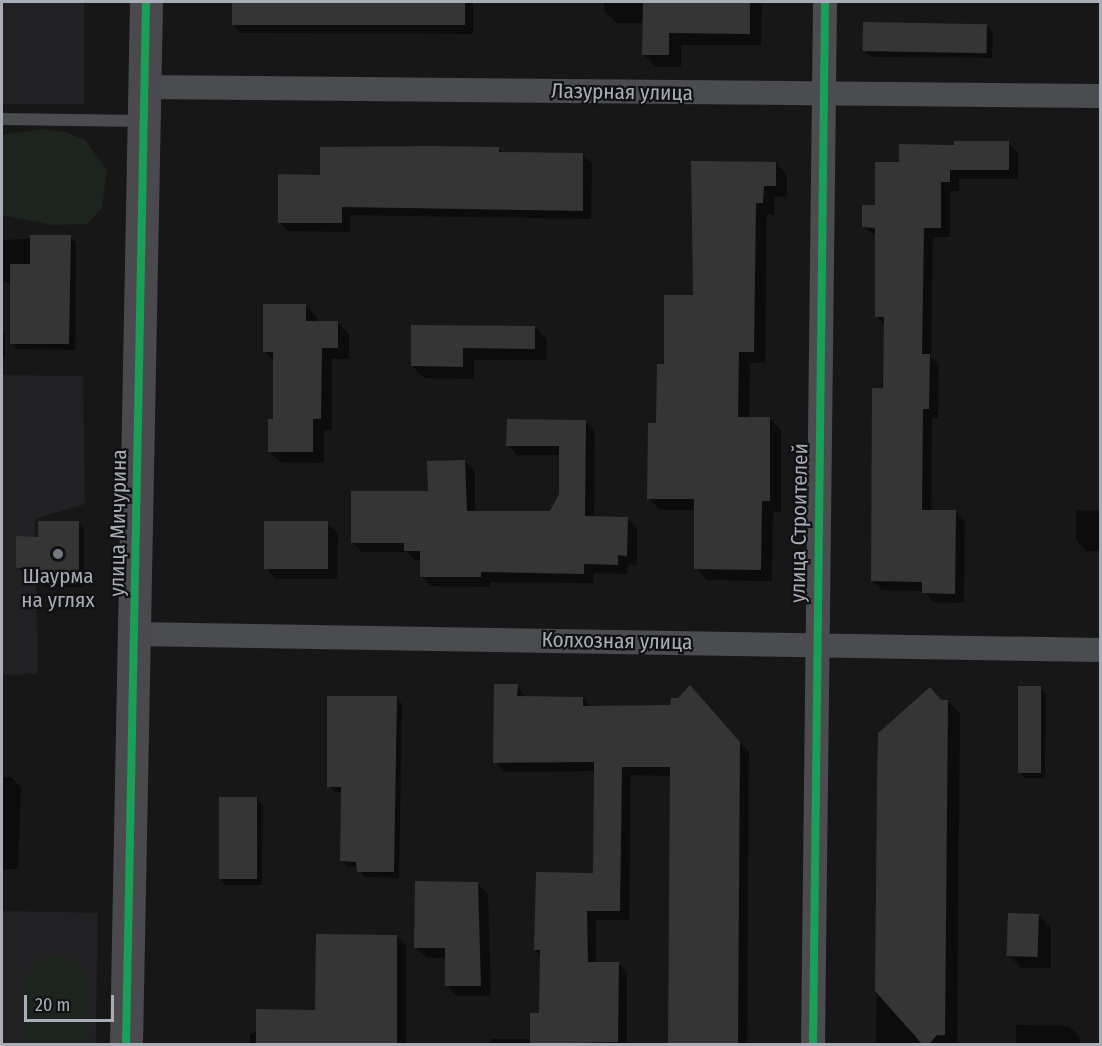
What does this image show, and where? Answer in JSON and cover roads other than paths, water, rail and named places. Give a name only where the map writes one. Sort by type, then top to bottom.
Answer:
[{"type":"street","name":"улица Мичурина","points":[[126,1044],[146,2]]},
{"type":"street","name":"улица Строителей","points":[[813,1044],[815,644],[825,2]]},
{"type":"street","name":"Лазурная улица","points":[[144,87],[1101,96]]},
{"type":"street","name":"Колхозная улица","points":[[134,634],[1101,650]]},
{"type":"lane","points":[[2,119],[143,121]]},
{"type":"place","name":"Шаурма на углях","points":[[58,554]]}]
